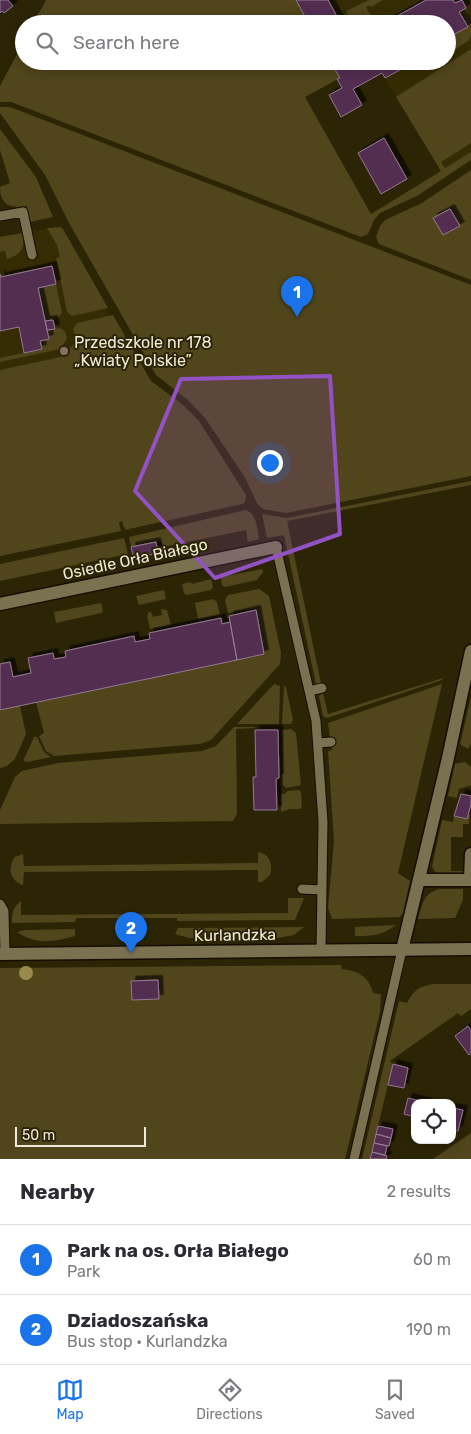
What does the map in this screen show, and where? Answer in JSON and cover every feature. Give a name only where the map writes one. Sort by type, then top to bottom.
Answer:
[{"type":"street","name":"Osiedle Orła Białego","points":[[0,604],[276,547]]},
{"type":"street","points":[[402,950],[420,880],[471,651]]},
{"type":"street","points":[[420,880],[470,880],[471,854]]},
{"type":"street","name":"Kurlandzka","points":[[3,954],[471,949]]},
{"type":"lane","points":[[0,216],[23,212],[32,255]]},
{"type":"lane","points":[[276,547],[316,721],[323,822],[321,951]]},
{"type":"lane","points":[[309,691],[322,688]]},
{"type":"lane","points":[[318,743],[331,742]]},
{"type":"lane","points":[[302,889],[321,890]]},
{"type":"lane","points":[[0,904],[4,911],[3,954]]},
{"type":"lane","points":[[354,1159],[402,950]]},
{"type":"highlighted area","points":[[330,376],[340,534],[215,578],[135,491],[181,379]]},
{"type":"shaded area","points":[[46,0],[296,0],[304,15],[38,15]]},
{"type":"shaded area","points":[[253,0],[471,0],[471,152],[441,171],[382,73],[354,89],[362,105],[341,117],[329,95],[342,88],[338,80],[311,70],[456,70],[456,15],[261,15]]},
{"type":"shaded area","points":[[369,0],[383,0],[371,7],[370,5],[366,7],[371,15],[348,15],[346,11]]},
{"type":"shaded area","points":[[466,8],[471,24],[471,36],[468,41],[456,49],[456,33],[468,27],[459,12]]},
{"type":"shaded area","points":[[471,49],[471,143],[441,162],[445,168],[471,152],[471,160],[417,196],[380,213],[374,220],[368,234],[361,237],[11,102],[0,102],[0,86],[15,58],[15,70],[335,70],[340,78],[305,97],[371,214],[441,171],[396,97],[438,70],[456,70],[456,59]]},
{"type":"shaded area","points":[[0,107],[10,107],[471,285],[471,476],[286,513],[263,509],[258,505],[244,476],[205,418],[188,400],[156,375],[69,223],[45,175],[0,113]]},
{"type":"shaded area","points":[[0,129],[36,177],[53,217],[30,222],[27,206],[16,207],[4,202],[0,187],[10,183],[0,150]]},
{"type":"shaded area","points":[[471,170],[471,280],[379,244],[376,237],[380,226],[385,220],[422,203]]},
{"type":"shaded area","name":"Przedszkole nr 178 „Kwiaty Polskie”","points":[[56,227],[61,229],[146,383],[0,414],[0,237]]},
{"type":"shaded area","points":[[61,227],[108,308],[72,316],[67,312],[56,258],[60,257],[57,245],[47,228]]},
{"type":"shaded area","points":[[22,233],[23,246],[21,250],[16,255],[7,259],[5,251],[0,252],[0,237]]},
{"type":"shaded area","points":[[56,284],[62,313],[58,318],[45,321],[38,288]]},
{"type":"shaded area","points":[[113,315],[151,381],[183,405],[199,421],[246,495],[245,502],[125,530],[122,521],[119,522],[121,531],[0,556],[0,370],[65,356],[76,340],[73,329],[77,323]]},
{"type":"shaded area","points":[[60,328],[65,331],[67,339],[60,349],[0,362],[0,358],[42,349],[40,341],[49,339],[47,330]]},
{"type":"shaded area","points":[[471,481],[471,485],[287,521],[321,683],[316,684],[284,535],[267,538],[262,514],[287,518]]},
{"type":"shaded area","points":[[246,510],[254,518],[259,539],[248,542],[246,530],[163,547],[161,541],[131,547],[129,537]]},
{"type":"shaded area","points":[[124,538],[128,554],[0,581],[0,564]]},
{"type":"shaded area","points":[[262,569],[263,572],[257,580],[225,587],[222,585],[221,577]]},
{"type":"shaded area","points":[[211,579],[213,587],[211,590],[186,595],[184,593],[182,584],[191,582],[192,584]]},
{"type":"shaded area","points":[[259,589],[269,596],[281,653],[280,664],[211,740],[200,744],[54,756],[46,751],[39,736],[44,733],[36,702],[264,654],[255,608],[228,613],[225,600],[228,595]]},
{"type":"shaded area","points":[[164,590],[166,599],[139,605],[136,596]]},
{"type":"shaded area","points":[[213,599],[217,602],[220,615],[198,619],[195,603]]},
{"type":"shaded area","points":[[101,603],[103,611],[101,613],[56,623],[54,612]]},
{"type":"shaded area","points":[[161,609],[167,610],[171,625],[150,629],[147,616],[149,612],[151,612],[153,617],[162,615]]},
{"type":"shaded area","points":[[443,678],[442,680],[327,718],[323,716],[319,696],[323,693],[328,714]]},
{"type":"shaded area","points":[[274,684],[280,686],[279,724],[237,724]]},
{"type":"shaded area","points":[[442,684],[398,873],[410,881],[403,913],[400,917],[332,919],[328,908],[334,841],[328,751],[332,750],[328,723]]},
{"type":"shaded area","points":[[284,686],[286,687],[293,720],[291,724],[282,724]]},
{"type":"shaded area","points":[[471,697],[471,744],[468,749],[460,744]]},
{"type":"shaded area","points":[[20,706],[26,734],[15,759],[7,766],[0,768],[0,710]]},
{"type":"shaded area","points":[[234,727],[255,728],[236,729],[237,814],[233,821],[0,824],[0,810],[15,777],[22,771],[58,763],[202,751],[216,746]]},
{"type":"shaded area","points":[[291,729],[296,733],[301,785],[286,788],[283,785],[282,730]]},
{"type":"shaded area","points":[[34,737],[37,737],[44,752],[51,757],[24,761]]},
{"type":"shaded area","points":[[465,762],[471,767],[471,785],[459,789],[457,798],[448,796],[455,764]]},
{"type":"shaded area","points":[[299,790],[301,792],[302,807],[281,812],[281,794],[285,794],[287,791]]},
{"type":"shaded area","points":[[471,804],[469,824],[463,824],[463,837],[451,837],[451,871],[463,871],[463,874],[436,873],[432,867],[442,820],[453,822],[454,816],[467,819]]},
{"type":"shaded area","points":[[258,852],[268,857],[271,863],[270,875],[262,882],[258,882],[258,870],[24,872],[23,885],[15,880],[11,874],[11,865],[15,857],[23,854],[24,866],[258,863]]},
{"type":"shaded area","points":[[440,889],[463,889],[463,900],[455,918],[418,919],[427,896]]},
{"type":"shaded area","points":[[288,898],[304,898],[295,920],[177,921],[177,918],[76,918],[75,922],[12,923],[13,910],[21,901],[21,915],[288,913]]},
{"type":"shaded area","points":[[396,925],[376,935],[355,936],[355,927]]},
{"type":"shaded area","points":[[304,927],[294,935],[278,938],[189,938],[175,934],[178,928]]},
{"type":"shaded area","points":[[75,929],[75,936],[52,941],[38,941],[17,932],[25,930]]},
{"type":"shaded area","points":[[341,965],[342,969],[362,975],[369,982],[373,993],[381,994],[380,1012],[345,1159],[0,1159],[0,968]]},
{"type":"shaded area","points":[[433,984],[471,984],[471,1009],[461,1016],[458,1013],[390,1061],[393,1064],[370,1159],[362,1159],[399,1001],[407,1003],[417,990]]},
{"type":"shaded area","points":[[471,1133],[471,1159],[433,1159],[456,1144]]},
{"type":"building","points":[[0,0],[8,0],[13,6],[4,13],[2,11],[0,13]]},
{"type":"building","points":[[296,0],[328,0],[336,15],[304,15]]},
{"type":"building","points":[[426,0],[453,0],[455,3],[462,0],[466,8],[459,12],[468,27],[456,33],[456,15],[399,15]]},
{"type":"building","points":[[335,70],[400,70],[385,78],[382,73],[353,89],[362,105],[341,117],[329,95],[342,88],[337,79],[340,78]]},
{"type":"building","points":[[384,138],[407,179],[381,194],[358,153]]},
{"type":"building","points":[[450,209],[460,226],[443,235],[433,218]]},
{"type":"building","points":[[52,266],[56,284],[38,288],[49,339],[40,341],[42,349],[24,353],[19,327],[0,331],[0,274],[1,277]]},
{"type":"building","points":[[53,320],[55,329],[47,330],[45,321]]},
{"type":"building","points":[[156,542],[158,553],[134,559],[131,547]]},
{"type":"building","points":[[256,610],[264,654],[237,660],[229,616]]},
{"type":"building","points":[[221,618],[222,624],[230,622],[237,660],[0,710],[0,664],[10,662],[13,677],[31,673],[28,658],[53,653],[54,659],[66,657],[65,651],[134,636],[135,642],[150,639],[149,633]]},
{"type":"building","points":[[255,730],[278,730],[279,778],[276,779],[277,810],[254,810],[253,777],[256,777]]},
{"type":"building","points":[[461,794],[471,796],[467,819],[454,816]]},
{"type":"building","points":[[158,980],[159,999],[132,1000],[131,981]]},
{"type":"building","points":[[468,1026],[471,1031],[471,1053],[469,1055],[455,1036]]},
{"type":"building","points":[[393,1064],[408,1068],[404,1088],[388,1085]]},
{"type":"building","points":[[408,1098],[412,1099],[411,1116],[404,1114]]},
{"type":"building","points":[[456,1109],[463,1110],[458,1131],[456,1131]]},
{"type":"building","points":[[378,1126],[393,1129],[391,1138],[376,1134]]},
{"type":"building","points":[[376,1134],[391,1138],[389,1146],[374,1143]]},
{"type":"building","points":[[374,1143],[387,1146],[385,1155],[372,1152]]},
{"type":"building","points":[[372,1152],[387,1156],[386,1159],[370,1159]]},
{"type":"place","name":"Park na os. Orła Białego","points":[[297,317]]},
{"type":"place","name":"Przedszkole nr 178 „Kwiaty Polskie”","points":[[64,351]]},
{"type":"place","name":"Dziadoszańska","points":[[131,953]]}]
